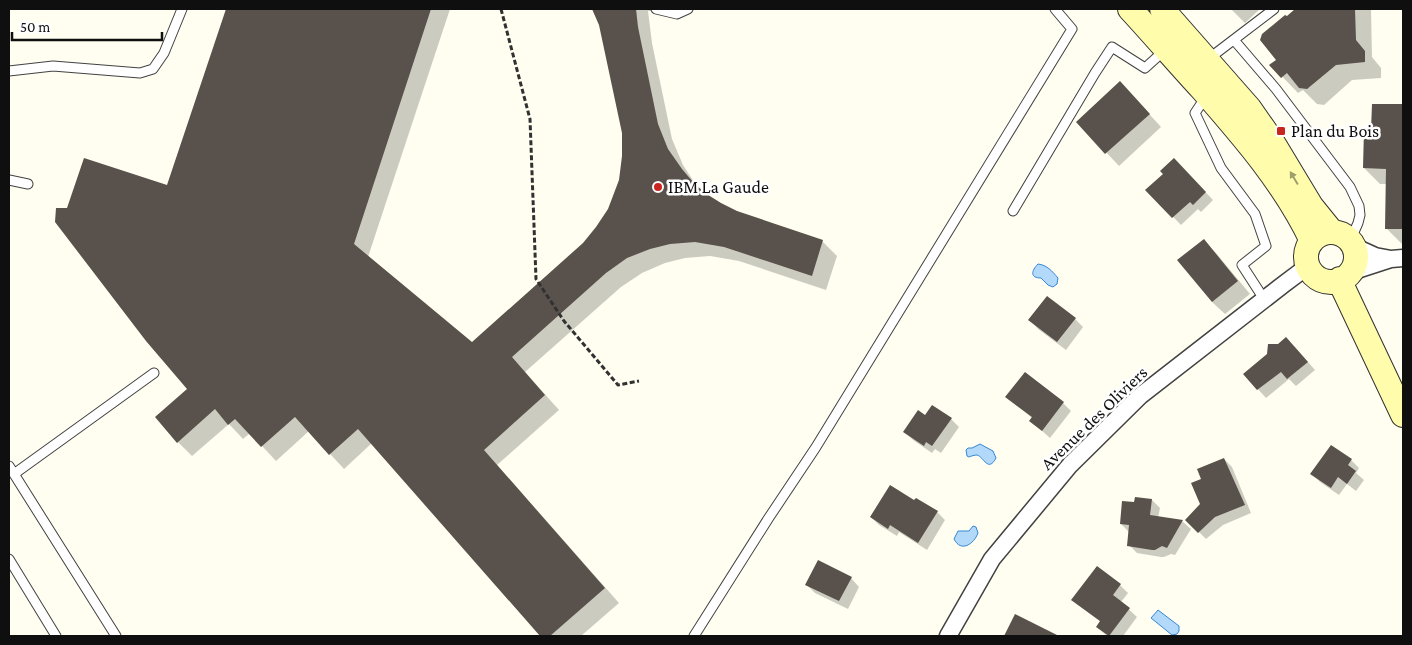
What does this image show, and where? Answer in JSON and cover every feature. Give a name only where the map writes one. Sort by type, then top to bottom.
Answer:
[{"type":"main road","points":[[1143,11],[1166,49],[1234,125],[1299,214],[1337,240]]},
{"type":"main road","points":[[1143,11],[1201,64],[1233,89],[1270,138],[1312,206],[1337,240],[1356,259],[1354,266],[1346,275],[1330,281],[1324,280],[1314,275],[1308,266],[1307,250],[1337,240]]},
{"type":"main road","points":[[1346,275],[1344,290],[1403,415]]},
{"type":"street","points":[[1337,240],[1375,256],[1397,259]]},
{"type":"street","points":[[1346,275],[1397,259]]},
{"type":"street","name":"Avenue des Oliviers","points":[[948,636],[992,559],[1070,465],[1140,396],[1308,266]]},
{"type":"lane","points":[[9,71],[53,66],[140,73],[153,68],[164,54],[182,9]]},
{"type":"lane","points":[[656,9],[677,14],[688,9]]},
{"type":"lane","points":[[694,636],[816,447],[1072,29],[1055,9]]},
{"type":"lane","points":[[1264,299],[1242,265],[1266,246],[1255,214],[1221,168],[1195,113],[1198,106],[1207,96],[1201,64],[1274,9]]},
{"type":"lane","points":[[1234,40],[1276,89],[1350,187],[1359,206],[1358,223],[1337,240]]},
{"type":"lane","points":[[1013,211],[1112,47],[1145,68],[1166,49]]},
{"type":"lane","points":[[9,180],[28,184]]},
{"type":"lane","points":[[14,474],[154,372]]},
{"type":"lane","points":[[9,466],[116,636]]},
{"type":"lane","points":[[9,559],[56,636]]},
{"type":"path","points":[[501,9],[530,119],[536,279],[564,321],[618,385],[639,381]]},
{"type":"water","points":[[1038,264],[1047,267],[1054,273],[1058,278],[1057,284],[1053,287],[1041,278],[1033,275],[1034,269]]},
{"type":"water","points":[[980,444],[993,451],[996,458],[991,464],[986,463],[977,455],[967,456],[966,450],[968,448]]},
{"type":"water","points":[[973,526],[976,527],[978,533],[974,541],[960,546],[954,539],[958,531],[969,531]]},
{"type":"water","points":[[1158,610],[1179,626],[1177,634],[1172,635],[1151,618]]},
{"type":"building","points":[[226,9],[431,9],[354,244],[472,342],[583,243],[608,209],[619,180],[622,133],[599,25],[592,9],[636,9],[658,124],[668,149],[693,182],[705,193],[737,211],[823,240],[812,276],[724,247],[695,242],[670,244],[650,249],[627,258],[606,273],[512,357],[545,395],[484,450],[605,588],[550,636],[540,636],[358,429],[329,455],[295,417],[261,447],[235,419],[228,425],[215,409],[177,443],[155,417],[187,389],[146,341],[55,222],[56,208],[67,208],[84,158],[167,185]]},
{"type":"building","points":[[1295,9],[1355,9],[1356,40],[1365,51],[1365,62],[1336,65],[1307,89],[1299,88],[1287,73],[1281,78],[1269,65],[1276,60],[1260,40],[1262,34]]},
{"type":"building","points":[[1120,81],[1150,114],[1105,154],[1076,122]]},
{"type":"building","points":[[1372,104],[1403,104],[1403,229],[1385,229],[1386,169],[1363,168],[1364,129],[1371,130]]},
{"type":"building","points":[[1174,158],[1206,192],[1193,205],[1190,202],[1172,218],[1145,190],[1163,174],[1160,171]]},
{"type":"building","points":[[1204,239],[1238,281],[1212,302],[1177,260]]},
{"type":"building","points":[[1047,296],[1076,318],[1057,342],[1028,320]]},
{"type":"building","points":[[1286,337],[1308,362],[1287,379],[1281,372],[1257,390],[1243,374],[1267,354],[1268,344],[1278,344]]},
{"type":"building","points":[[1025,372],[1064,402],[1042,431],[1029,421],[1032,417],[1005,397]]},
{"type":"building","points":[[932,405],[952,418],[932,446],[926,442],[924,446],[903,432],[918,410],[925,415]]},
{"type":"building","points":[[1331,445],[1352,459],[1348,465],[1356,471],[1347,484],[1338,477],[1331,488],[1310,474]]},
{"type":"building","points":[[1224,458],[1245,505],[1215,517],[1198,533],[1185,520],[1200,504],[1191,483],[1201,479],[1197,469]]},
{"type":"building","points":[[890,485],[914,500],[916,498],[938,511],[918,543],[890,525],[888,529],[870,517]]},
{"type":"building","points":[[1135,497],[1152,499],[1150,515],[1183,520],[1167,548],[1162,546],[1152,550],[1127,546],[1129,525],[1120,524],[1122,501],[1134,502]]},
{"type":"building","points":[[818,560],[852,577],[839,601],[805,585]]},
{"type":"building","points":[[1097,566],[1121,584],[1113,595],[1130,608],[1109,636],[1096,627],[1100,621],[1071,600]]},
{"type":"building","points":[[1015,614],[1059,636],[1004,636]]},
{"type":"place","name":"Plan du Bois","points":[[1281,131]]},
{"type":"place","name":"IBM La Gaude","points":[[658,187]]}]
